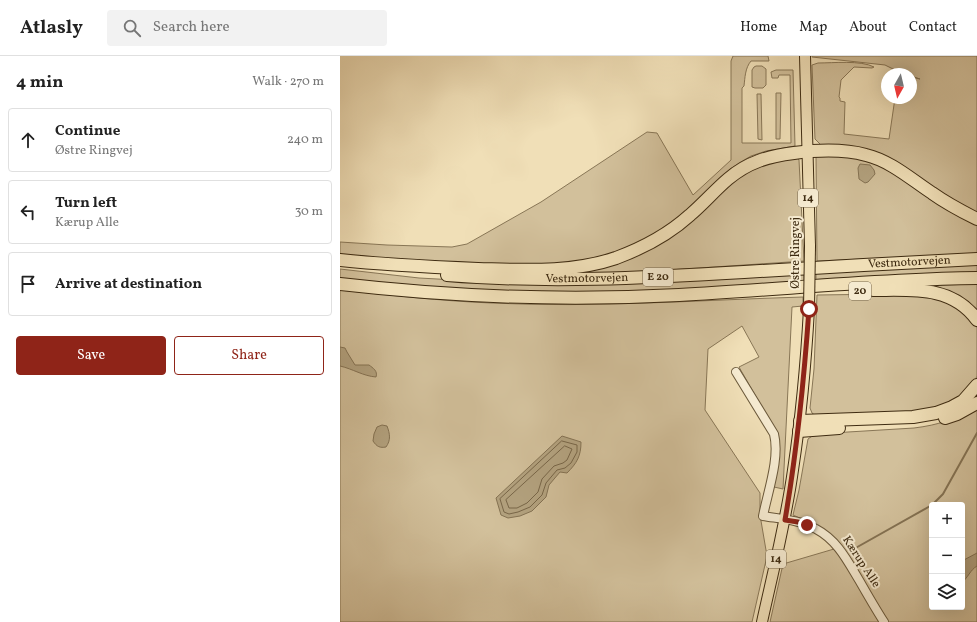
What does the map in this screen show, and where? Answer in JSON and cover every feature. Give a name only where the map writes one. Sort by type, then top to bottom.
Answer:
[{"type":"highway","points":[[340,260],[418,266],[516,270],[572,268],[591,264],[623,255],[659,238],[679,224],[735,173],[747,165],[774,155],[807,151],[845,152],[873,157],[893,167],[946,202],[977,219]]},
{"type":"highway","name":"Vestmotorvejen","points":[[340,265],[376,270],[468,277],[551,280],[630,279],[977,259]]},
{"type":"highway","name":"Vestmotorvejen","points":[[340,284],[456,295],[602,297],[678,295],[885,282],[977,278]]},
{"type":"highway","name":"20","points":[[734,291],[926,291],[943,295],[959,302],[972,313],[977,320]]},
{"type":"highway","points":[[799,426],[913,417],[936,413],[952,408],[963,401],[977,386]]},
{"type":"highway","points":[[799,426],[924,422],[957,414],[977,404]]},
{"type":"main road","name":"Østre Ringvej","points":[[762,622],[785,520],[799,426],[805,368],[809,309],[810,246],[805,56]]},
{"type":"street","points":[[736,372],[774,434],[776,444],[776,454],[764,516],[785,520]]},
{"type":"street","name":"Kærup Alle","points":[[785,520],[807,525],[821,532],[833,541],[846,557],[884,622]]},
{"type":"shaded area","points":[[733,56],[768,56],[769,61],[751,61],[746,70],[744,86],[742,88],[742,143],[791,143],[790,75],[779,75],[778,78],[772,78],[771,72],[776,70],[793,70],[795,146],[766,151],[751,156],[739,163],[729,170],[679,217],[642,242],[602,257],[572,263],[547,265],[439,263],[340,255],[340,242],[452,247],[467,244],[541,202],[647,132],[657,133],[693,195],[731,160],[731,61]]},
{"type":"shaded area","points":[[977,56],[977,214],[918,178],[821,145],[815,139],[812,65],[818,63],[847,62],[862,63],[874,67],[854,67],[841,80],[839,97],[840,101],[845,102],[844,134],[889,139],[894,104],[917,104],[917,78],[920,79],[917,78],[917,68],[891,68],[885,65],[812,57]]},
{"type":"shaded area","points":[[756,66],[762,66],[766,69],[766,85],[763,88],[752,87],[752,70]]},
{"type":"shaded area","points":[[776,93],[781,93],[780,139],[776,139]]},
{"type":"shaded area","points":[[757,94],[761,94],[762,140],[758,139]]},
{"type":"shaded area","points":[[848,155],[881,164],[977,222],[977,254],[817,261],[816,156]]},
{"type":"shaded area","points":[[797,157],[799,160],[804,261],[639,272],[555,274],[623,258],[747,168]]},
{"type":"shaded area","points":[[977,263],[977,274],[816,282],[816,271]]},
{"type":"shaded area","points":[[340,269],[419,278],[474,281],[804,272],[804,283],[603,294],[475,292],[340,280]]},
{"type":"shaded area","points":[[977,284],[977,314],[968,305],[900,286]]},
{"type":"shaded area","points":[[340,290],[453,301],[569,305],[803,297],[803,306],[792,307],[783,489],[774,487],[778,435],[739,367],[759,357],[742,326],[708,349],[705,410],[760,493],[760,515],[767,556],[752,622],[340,622]]},
{"type":"shaded area","points":[[890,294],[942,298],[973,320],[977,328],[977,376],[974,383],[958,399],[946,405],[919,411],[816,416],[812,413],[810,408],[814,369],[817,295]]},
{"type":"shaded area","points":[[977,409],[977,622],[885,622],[860,579],[850,557],[838,541],[824,529],[793,515],[808,439],[815,434],[914,428],[946,421]]},
{"type":"shaded area","points":[[834,549],[843,560],[880,622],[770,622],[783,564]]},
{"type":"water","points":[[860,164],[870,165],[874,170],[875,174],[868,182],[865,183],[859,179],[858,168]]},
{"type":"water","points":[[340,347],[345,348],[355,365],[369,365],[372,367],[376,371],[376,377],[340,366]]},
{"type":"water","points":[[382,425],[387,426],[389,434],[389,442],[386,447],[379,447],[373,441],[377,427]]},
{"type":"water","points":[[562,436],[581,442],[578,459],[573,466],[567,473],[560,472],[549,485],[546,497],[532,511],[520,516],[508,518],[501,515],[496,498]]},
{"type":"water","points":[[977,553],[977,566],[965,579],[965,574],[965,559]]},
{"type":"waterway","points":[[935,502],[943,494],[977,433]]},
{"type":"waterway","points":[[852,550],[929,507]]},
{"type":"route","points":[[807,525],[785,520],[799,431],[809,309]]}]
